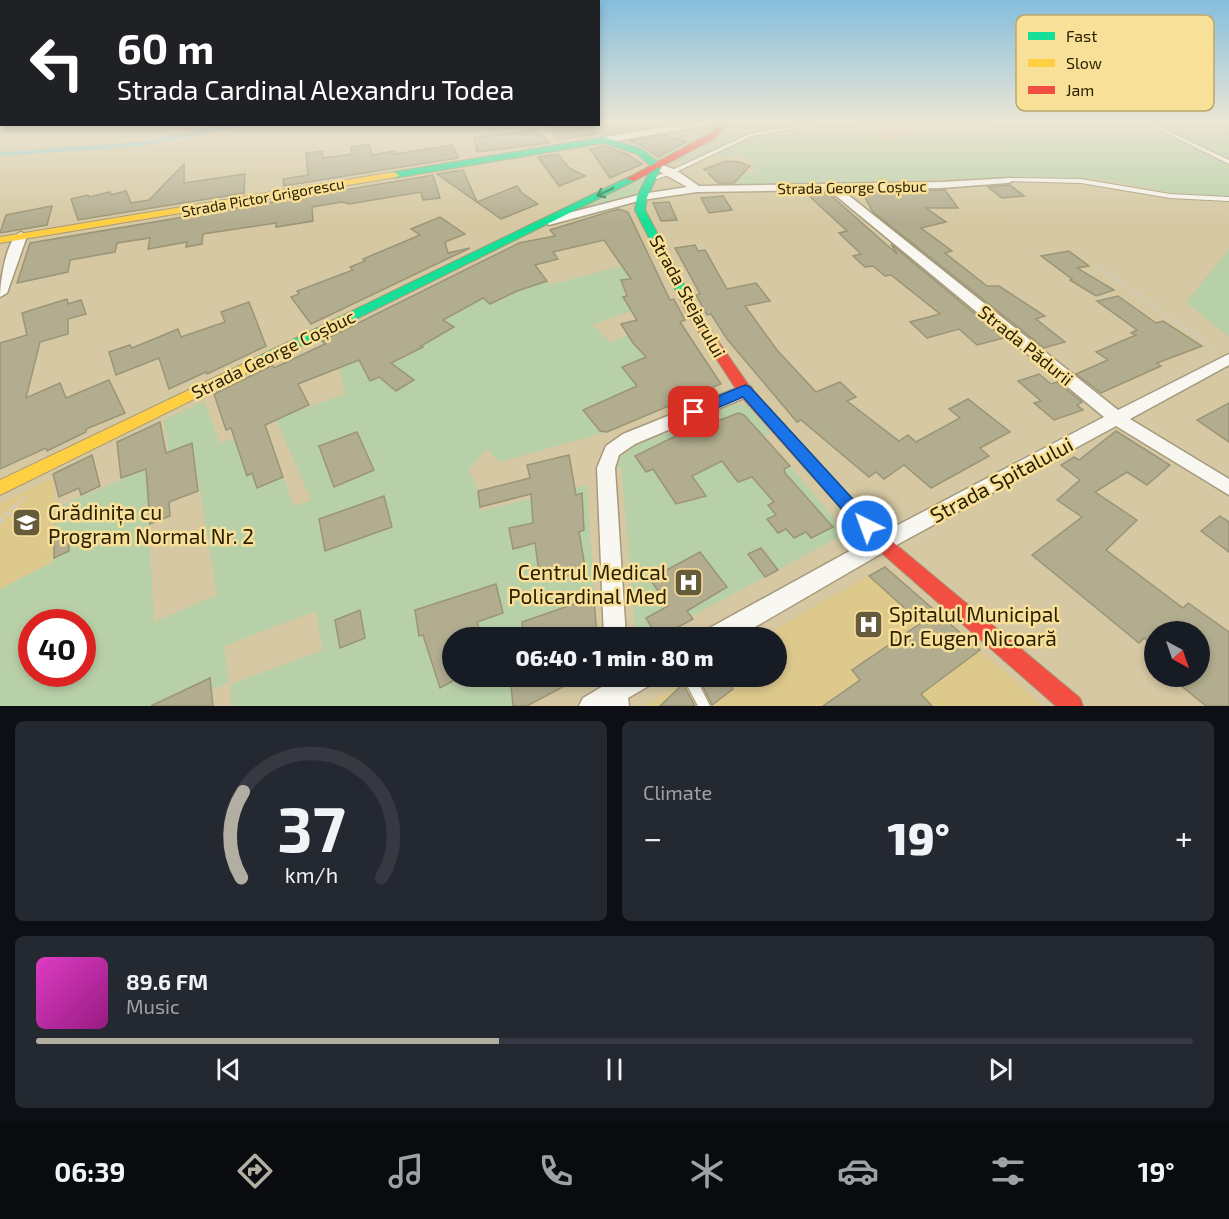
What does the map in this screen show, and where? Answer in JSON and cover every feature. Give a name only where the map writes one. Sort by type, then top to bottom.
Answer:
[{"type":"street","name":"Strada Pictor Grigorescu","points":[[0,240],[507,156]]},
{"type":"street","points":[[642,197],[654,173],[650,157],[647,156]]},
{"type":"street","name":"Strada George Coșbuc","points":[[0,488],[546,222],[654,173],[680,156]]},
{"type":"street","points":[[654,173],[672,172],[697,189]]},
{"type":"street","name":"Strada George Coșbuc","points":[[546,222],[642,197],[697,189],[833,188],[1007,180]]},
{"type":"street","name":"Strada Pădurii","points":[[833,188],[1116,418],[1229,489]]},
{"type":"street","name":"Strada Stejarului","points":[[642,197],[640,210],[702,330],[745,391],[882,543],[1072,706]]},
{"type":"street","points":[[0,293],[21,236]]},
{"type":"street","name":"Strada Spitalului","points":[[733,627],[882,543],[1228,359]]},
{"type":"street","points":[[614,627],[606,468],[612,451],[629,439],[745,391]]},
{"type":"street","points":[[591,706],[616,691]]},
{"type":"lane","points":[[672,172],[706,156]]},
{"type":"lane","points":[[1007,180],[1081,181],[1170,196],[1229,199]]},
{"type":"lane","points":[[694,687],[704,706]]},
{"type":"path","points":[[1097,266],[1228,359]]},
{"type":"path","points":[[0,522],[28,493]]},
{"type":"shaded area","name":"Grădinița cu Program Normal Nr. 2","points":[[54,477],[54,561],[0,589],[0,503]]},
{"type":"shaded area","name":"Spitalul Municipal Dr. Eugen Nicoară","points":[[885,566],[1043,706],[643,706],[677,687],[787,687],[787,627],[779,627]]},
{"type":"green space","points":[[647,156],[707,156],[688,165],[673,159],[657,166]]},
{"type":"green space","points":[[713,156],[733,156],[719,159],[711,157]]},
{"type":"green space","points":[[744,156],[1229,156],[1229,197],[1185,195],[1101,179],[972,178],[862,183],[739,184],[733,178],[757,172],[751,166],[755,165]]},
{"type":"green space","points":[[657,166],[642,197],[546,222]]},
{"type":"green space","points":[[1229,249],[1229,337],[1186,302]]},
{"type":"green space","points":[[652,261],[655,268],[634,272],[636,278],[621,281],[625,299],[632,311],[592,325],[611,342],[628,335],[646,357],[622,367],[636,386],[599,403],[592,422],[600,431],[607,432],[500,462],[486,449],[469,470],[478,491],[480,511],[587,485],[596,627],[442,627],[442,687],[564,687],[527,706],[231,706],[231,684],[323,650],[316,611],[224,646],[229,682],[211,690],[209,678],[151,706],[0,706],[0,589],[54,561],[54,508],[146,469],[154,622],[217,595],[192,444],[169,452],[164,420],[204,401],[220,444],[234,438],[247,475],[252,473],[257,488],[283,477],[294,506],[311,500],[266,397],[275,394],[287,415],[345,394],[339,368],[325,344],[374,348],[392,363],[423,347],[403,327],[419,318],[442,334],[454,327],[443,320],[476,293],[490,304],[517,291],[547,281],[550,285],[617,267]]},
{"type":"green space","points":[[733,404],[747,405],[771,433],[763,436],[744,415],[737,413],[700,428],[698,426],[635,456],[646,471],[653,469],[677,504],[706,497],[693,479],[698,473],[728,459],[730,472],[739,482],[759,473],[786,472],[784,469],[790,466],[841,527],[840,536],[778,570],[762,548],[749,554],[765,577],[672,627],[635,627],[621,466],[617,469],[621,457],[633,447]]},
{"type":"building","points":[[306,156],[323,156],[323,158],[338,156],[457,156],[458,158],[284,186],[283,179],[308,175]]},
{"type":"building","points":[[560,156],[569,168],[585,176],[559,186],[538,157]]},
{"type":"building","points":[[595,156],[630,156],[642,164],[610,178]]},
{"type":"building","points":[[727,161],[750,166],[734,183],[718,183],[704,169]]},
{"type":"building","points":[[184,164],[184,183],[245,174],[244,193],[78,220],[71,199],[126,191],[131,203],[149,200]]},
{"type":"building","points":[[463,170],[477,202],[517,186],[522,193],[538,204],[501,219],[437,174]]},
{"type":"building","points":[[433,175],[440,198],[423,200],[421,192],[349,204],[342,202],[312,207],[313,221],[276,227],[276,223],[203,234],[202,244],[186,247],[187,242],[148,249],[150,238],[117,243],[115,252],[70,260],[68,272],[17,283],[30,243]]},
{"type":"building","points":[[1010,185],[1024,196],[1002,198],[988,187]]},
{"type":"building","points":[[945,190],[958,208],[926,208],[946,222],[921,228],[952,251],[945,253],[987,286],[999,286],[1045,316],[1036,319],[1065,342],[1044,348],[873,212],[862,192]]},
{"type":"building","points":[[827,192],[897,254],[891,244],[1004,338],[977,345],[959,329],[927,338],[910,322],[940,314],[891,275],[885,276],[873,266],[865,267],[853,256],[861,254],[839,233],[847,231],[806,193]]},
{"type":"building","points":[[723,196],[732,210],[709,213],[701,198]]},
{"type":"building","points":[[669,202],[677,220],[661,221],[653,203]]},
{"type":"building","points":[[52,206],[47,225],[0,233],[6,215]]},
{"type":"building","points":[[618,209],[628,212],[670,300],[674,299],[685,320],[680,322],[721,384],[607,432],[600,431],[583,410],[637,386],[622,367],[646,357],[633,343],[621,324],[637,320],[623,297],[627,296],[621,280],[631,279],[604,240],[553,252],[558,259],[535,265],[547,281],[517,291],[490,304],[483,298],[443,320],[454,327],[421,346],[423,347],[391,363],[414,380],[396,391],[379,377],[370,381],[359,360],[298,384],[309,405],[265,425],[283,477],[257,488],[252,473],[247,476],[231,428],[226,430],[214,394],[273,365],[274,368],[325,344],[322,341],[519,243],[555,236],[550,230]]},
{"type":"building","points":[[440,217],[465,234],[445,242],[448,253],[470,248],[311,324],[291,297],[299,294],[297,291],[353,270],[350,267],[365,261],[363,259],[420,235],[411,229]]},
{"type":"building","points":[[695,245],[698,251],[705,250],[727,289],[756,283],[770,301],[745,306],[777,350],[816,392],[840,382],[856,397],[847,401],[899,441],[908,435],[916,442],[960,418],[949,409],[968,399],[1010,432],[980,448],[989,456],[931,488],[904,465],[884,479],[876,472],[869,477],[801,420],[797,422],[727,339],[711,314],[707,315],[696,295],[700,294],[675,248]]},
{"type":"building","points":[[1069,251],[1089,266],[1077,268],[1114,290],[1096,296],[1070,280],[1072,279],[1041,256]]},
{"type":"building","points":[[1118,296],[1156,323],[1163,321],[1202,346],[1157,363],[1161,366],[1101,393],[1076,374],[1108,360],[1096,352],[1136,335],[1131,333],[1137,330],[1097,301]]},
{"type":"building","points":[[67,299],[68,304],[81,300],[86,314],[68,319],[68,334],[40,342],[26,398],[60,383],[66,398],[109,380],[125,413],[86,429],[86,432],[47,451],[46,448],[0,469],[0,343],[27,335],[22,313]]},
{"type":"building","points":[[249,302],[266,346],[169,389],[159,358],[116,375],[109,352],[130,345],[132,348],[178,329],[181,337],[225,322],[221,312]]},
{"type":"building","points":[[1039,374],[1051,384],[1057,382],[1082,402],[1077,405],[1083,410],[1054,420],[1034,403],[1041,401],[1018,381]]},
{"type":"building","points":[[1229,403],[1229,442],[1197,420]]},
{"type":"building","points":[[738,413],[744,415],[790,466],[784,469],[785,473],[833,527],[811,538],[806,532],[794,538],[786,529],[778,533],[767,519],[776,515],[768,505],[774,502],[752,477],[738,482],[722,461],[692,476],[706,496],[676,504],[653,469],[646,472],[635,456],[698,425],[700,428]]},
{"type":"building","points":[[160,422],[166,453],[192,443],[198,491],[169,502],[170,516],[150,524],[146,469],[121,478],[117,442]]},
{"type":"building","points":[[1116,431],[1170,465],[1147,485],[1127,472],[1095,492],[1137,520],[1106,550],[1183,608],[1188,603],[1229,632],[1229,706],[1206,706],[1183,687],[1210,687],[1210,621],[1144,621],[1144,638],[1139,643],[1032,555],[1082,517],[1057,500],[1080,480],[1061,465],[1074,457],[1079,460]]},
{"type":"building","points":[[357,432],[374,470],[334,487],[319,446]]},
{"type":"building","points":[[92,455],[100,486],[81,495],[79,488],[59,497],[53,474]]},
{"type":"building","points":[[569,455],[576,495],[582,493],[584,530],[579,532],[586,573],[540,581],[535,543],[513,549],[509,528],[533,523],[531,494],[480,507],[478,491],[530,478],[527,465]]},
{"type":"building","points":[[384,496],[392,527],[325,551],[319,519]]},
{"type":"building","points":[[1220,516],[1229,522],[1229,552],[1201,531]]},
{"type":"building","points":[[69,532],[69,551],[54,558],[54,538]]},
{"type":"building","points":[[761,548],[778,570],[765,577],[748,554]]},
{"type":"building","name":"Centrul Medical Policardinal Med","points":[[700,552],[727,587],[687,611],[693,619],[678,627],[651,627],[646,618],[668,606],[650,579]]},
{"type":"building","points":[[885,567],[980,650],[921,694],[932,706],[823,706],[860,680],[852,670],[921,623],[869,576]]},
{"type":"building","points":[[496,584],[503,613],[477,622],[479,627],[442,627],[442,687],[440,688],[423,635],[419,636],[415,610]]},
{"type":"building","points":[[594,597],[596,627],[523,627],[522,622]]},
{"type":"building","points":[[360,610],[365,638],[340,648],[335,620]]},
{"type":"building","points":[[210,678],[213,706],[151,706]]},
{"type":"building","points":[[511,687],[562,687],[527,706],[513,706]]},
{"type":"building","points":[[680,687],[685,687],[695,706],[660,706]]},
{"type":"building","points":[[703,687],[732,687],[733,689],[712,705]]},
{"type":"traffic: fast","points":[[394,175],[508,156]]},
{"type":"traffic: fast","points":[[645,156],[657,166],[642,197],[640,210],[695,317]]},
{"type":"traffic: fast","points":[[256,363],[631,179]]},
{"type":"traffic: slow","points":[[0,240],[394,175]]},
{"type":"traffic: slow","points":[[0,488],[256,363]]},
{"type":"traffic: jam","points":[[631,179],[674,156]]},
{"type":"traffic: jam","points":[[695,317],[745,391],[882,543],[1072,706]]},
{"type":"place","name":"Grădinița cu Program Normal Nr. 2","points":[[27,523]]},
{"type":"place","name":"Centrul Medical Policardinal Med","points":[[688,583]]},
{"type":"place","name":"Spitalul Municipal Dr. Eugen Nicoară","points":[[868,625]]},
{"type":"route","points":[[694,412],[745,391],[867,526]]}]
